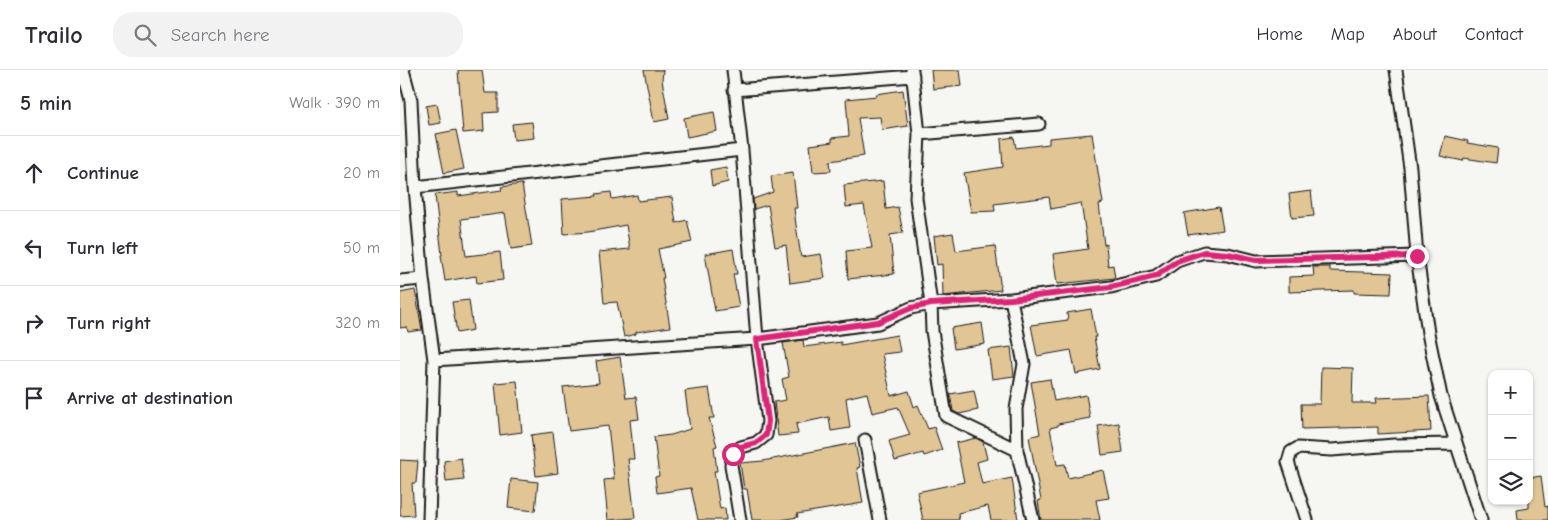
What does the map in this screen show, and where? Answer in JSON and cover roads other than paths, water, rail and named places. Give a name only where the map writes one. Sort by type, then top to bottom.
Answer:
[{"type":"street","points":[[403,70],[423,279],[434,360],[429,520]]},
{"type":"street","points":[[733,70],[742,150],[757,339],[768,421],[766,435],[756,443],[741,447],[733,454],[731,465],[740,520]]},
{"type":"street","points":[[1396,70],[1410,168],[1417,256],[1428,333],[1441,396],[1481,520]]},
{"type":"street","points":[[734,90],[912,73],[919,134],[916,198],[931,304],[932,331],[946,416],[1017,450]]},
{"type":"street","points":[[919,134],[1039,124]]},
{"type":"street","points":[[415,187],[742,150]]},
{"type":"street","points":[[434,360],[757,339],[878,322],[911,308],[931,304],[1011,299],[1111,287],[1156,276],[1177,261],[1204,252],[1228,254],[1256,260],[1417,256]]},
{"type":"street","points":[[400,281],[423,279]]},
{"type":"street","points":[[1011,299],[1024,364],[1016,408],[1017,450],[1033,520]]},
{"type":"street","points":[[865,440],[880,520]]},
{"type":"street","points":[[1308,520],[1288,462],[1291,452],[1298,448],[1332,450],[1394,445],[1456,444]]}]
